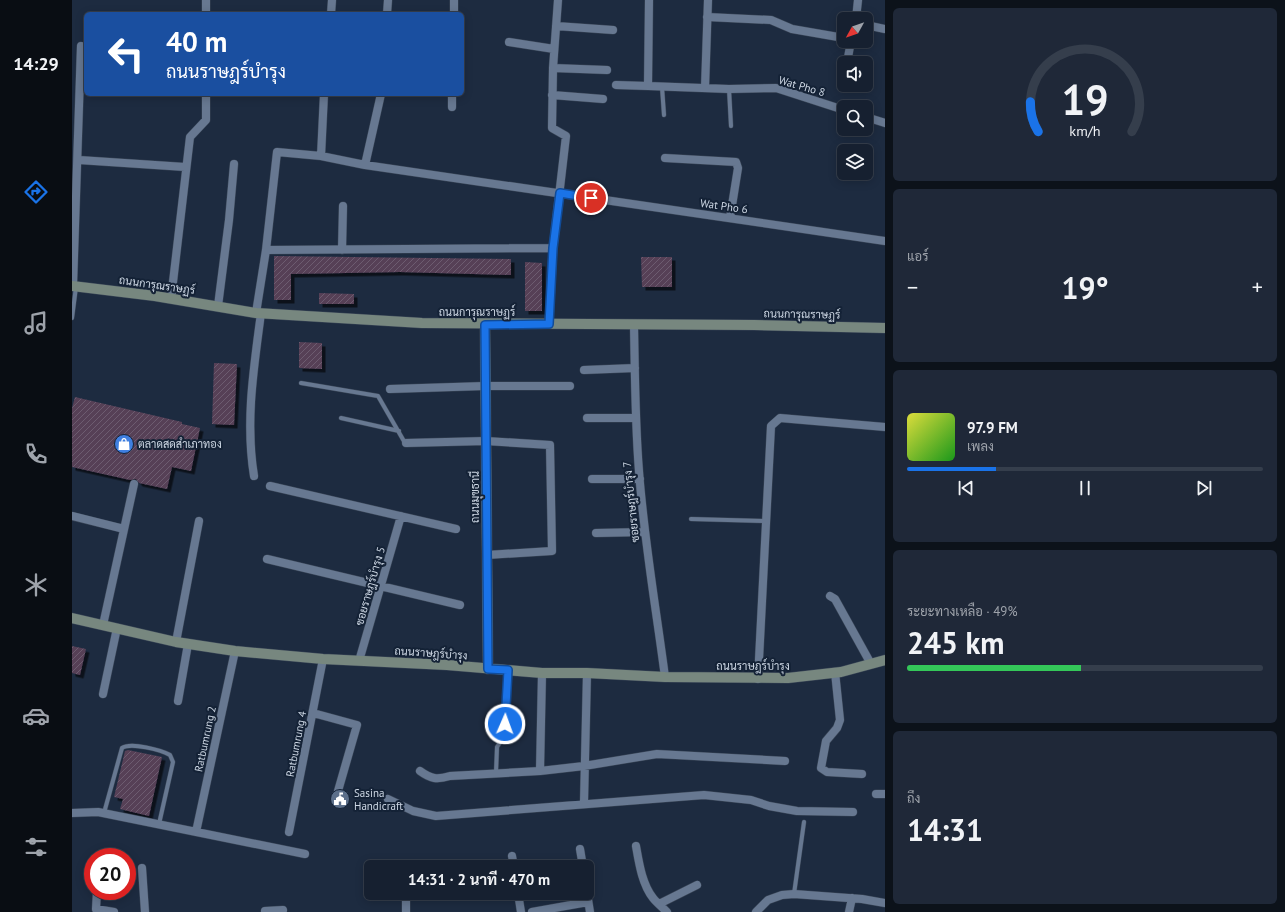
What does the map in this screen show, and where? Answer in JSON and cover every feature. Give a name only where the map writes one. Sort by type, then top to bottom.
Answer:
[{"type":"street","points":[[206,0],[206,12]]},
{"type":"street","points":[[331,12],[332,0]]},
{"type":"street","points":[[387,12],[388,0]]},
{"type":"street","points":[[454,0],[454,12]]},
{"type":"street","points":[[549,324],[553,248],[566,136],[552,128],[552,68],[558,0]]},
{"type":"street","points":[[648,86],[649,0]]},
{"type":"street","points":[[705,88],[708,0]]},
{"type":"street","points":[[857,12],[858,0]]},
{"type":"street","points":[[707,17],[770,20],[792,29],[837,37]]},
{"type":"street","points":[[556,26],[613,30]]},
{"type":"street","points":[[873,26],[885,29]]},
{"type":"street","points":[[509,42],[554,49]]},
{"type":"street","points":[[74,286],[81,46]]},
{"type":"street","points":[[552,68],[607,70]]},
{"type":"street","name":"Wat Pho 8","points":[[616,85],[729,89],[776,88],[837,108]]},
{"type":"street","points":[[552,95],[603,99]]},
{"type":"street","points":[[171,299],[190,137],[206,120],[206,96]]},
{"type":"street","points":[[321,156],[324,96]]},
{"type":"street","points":[[365,165],[381,96]]},
{"type":"street","points":[[452,96],[452,107]]},
{"type":"street","points":[[873,119],[885,123]]},
{"type":"street","name":"Wat Pho 6","points":[[266,250],[277,152],[321,156],[365,165],[885,241]]},
{"type":"street","points":[[665,158],[736,162],[738,168],[730,218]]},
{"type":"street","points":[[78,160],[186,167]]},
{"type":"street","points":[[218,306],[229,220],[234,164]]},
{"type":"street","points":[[342,250],[343,206]]},
{"type":"street","points":[[254,476],[250,451],[252,379],[266,250],[553,248]]},
{"type":"street","name":"ถนนการุณราษฏร์","points":[[74,286],[259,313],[422,323],[485,325],[754,325],[885,328]]},
{"type":"street","name":"ถนนมุขธานี","points":[[485,325],[488,669]]},
{"type":"street","name":"ซอยราษฎร์บำรุง 7","points":[[634,325],[636,418],[640,479],[645,532],[665,677]]},
{"type":"street","points":[[584,370],[635,368]]},
{"type":"street","points":[[390,389],[485,386],[570,386]]},
{"type":"street","points":[[587,418],[636,418]]},
{"type":"street","points":[[758,679],[771,426],[780,418],[885,427]]},
{"type":"street","points":[[406,443],[486,441],[550,445],[552,551],[487,555]]},
{"type":"street","points":[[592,479],[640,479]]},
{"type":"street","points":[[103,625],[134,484]]},
{"type":"street","points":[[270,486],[456,529]]},
{"type":"street","points":[[72,516],[124,529]]},
{"type":"street","name":"ซอยราษฎร์บำรุง 5","points":[[359,661],[401,516]]},
{"type":"street","points":[[176,642],[199,521]]},
{"type":"street","points":[[596,533],[645,532]]},
{"type":"street","points":[[267,559],[460,605]]},
{"type":"street","points":[[830,596],[835,599],[871,664]]},
{"type":"street","name":"ถนนราษฎร์บำรุง","points":[[72,618],[176,642],[236,651],[323,659],[447,665],[542,673],[587,673],[665,677],[758,679],[788,678],[835,672],[885,660]]},
{"type":"street","points":[[103,694],[117,628]]},
{"type":"street","points":[[178,701],[188,644]]},
{"type":"street","name":"Ratbumrung 2","points":[[196,832],[236,651]]},
{"type":"street","name":"Ratbumrung 4","points":[[290,832],[323,659]]},
{"type":"street","points":[[835,672],[840,720],[837,728],[826,741],[821,768],[827,772],[862,774]]},
{"type":"street","points":[[540,771],[542,673]]},
{"type":"street","points":[[584,803],[587,673]]},
{"type":"street","points":[[313,714],[357,725],[338,791]]},
{"type":"street","points":[[420,771],[430,778],[440,779],[450,776],[540,771],[584,766],[657,754],[785,761]]},
{"type":"street","points":[[876,794],[885,794]]},
{"type":"street","points":[[388,799],[413,811],[436,816],[584,803],[704,795],[746,799],[769,806],[797,811],[853,812]]},
{"type":"street","points":[[72,813],[104,814],[305,854]]},
{"type":"street","points":[[636,846],[644,880],[654,899],[667,912]]},
{"type":"street","points":[[580,849],[582,860]]},
{"type":"street","points":[[512,856],[513,860]]},
{"type":"street","points":[[142,868],[145,912]]},
{"type":"street","points":[[660,904],[697,885]]},
{"type":"street","points":[[756,912],[768,900],[782,895],[794,894],[852,898],[885,903]]},
{"type":"street","points":[[849,912],[852,898]]},
{"type":"street","points":[[96,900],[96,909],[114,912]]},
{"type":"street","points":[[406,900],[406,912]]},
{"type":"street","points":[[519,900],[521,912]]},
{"type":"street","points":[[532,912],[588,902],[590,912]]},
{"type":"street","points":[[262,912],[283,910]]},
{"type":"lane","points":[[662,87],[664,115]]},
{"type":"lane","points":[[729,89],[731,126]]},
{"type":"lane","points":[[72,318],[74,286]]},
{"type":"lane","points":[[301,383],[378,396],[406,443]]},
{"type":"lane","points":[[340,418],[399,431]]},
{"type":"lane","points":[[691,519],[766,521]]},
{"type":"lane","points":[[496,774],[497,747],[505,735],[508,670]]},
{"type":"lane","points":[[104,814],[122,748],[130,746],[161,751],[170,755],[173,762],[159,825]]},
{"type":"lane","points":[[794,894],[804,822]]},
{"type":"building","points":[[274,256],[511,259],[511,275],[400,272],[291,274],[291,300],[274,300]]},
{"type":"building","points":[[641,257],[672,257],[672,287],[642,287]]},
{"type":"building","points":[[525,262],[542,263],[542,311],[525,311]]},
{"type":"building","points":[[319,293],[354,294],[354,304],[319,304]]},
{"type":"building","points":[[299,342],[322,343],[322,369],[299,368]]},
{"type":"building","points":[[214,363],[237,364],[234,425],[212,424]]},
{"type":"building","name":"ตลาดสดสำเภาทอง","points":[[75,397],[182,422],[182,424],[200,428],[191,471],[172,467],[167,489],[139,483],[136,479],[130,480],[72,467],[72,408]]},
{"type":"building","points":[[72,646],[86,649],[80,675],[72,673]]},
{"type":"building","points":[[128,750],[162,757],[149,816],[120,809],[123,799],[114,797],[125,751]]},
{"type":"place","name":"ตลาดสดสำเภาทอง","points":[[124,444]]},
{"type":"place","name":"Sasina Handicraft","points":[[340,799]]},
{"type":"route","points":[[505,724],[508,670],[488,669],[485,325],[549,324],[553,248],[560,193],[591,198]]}]
